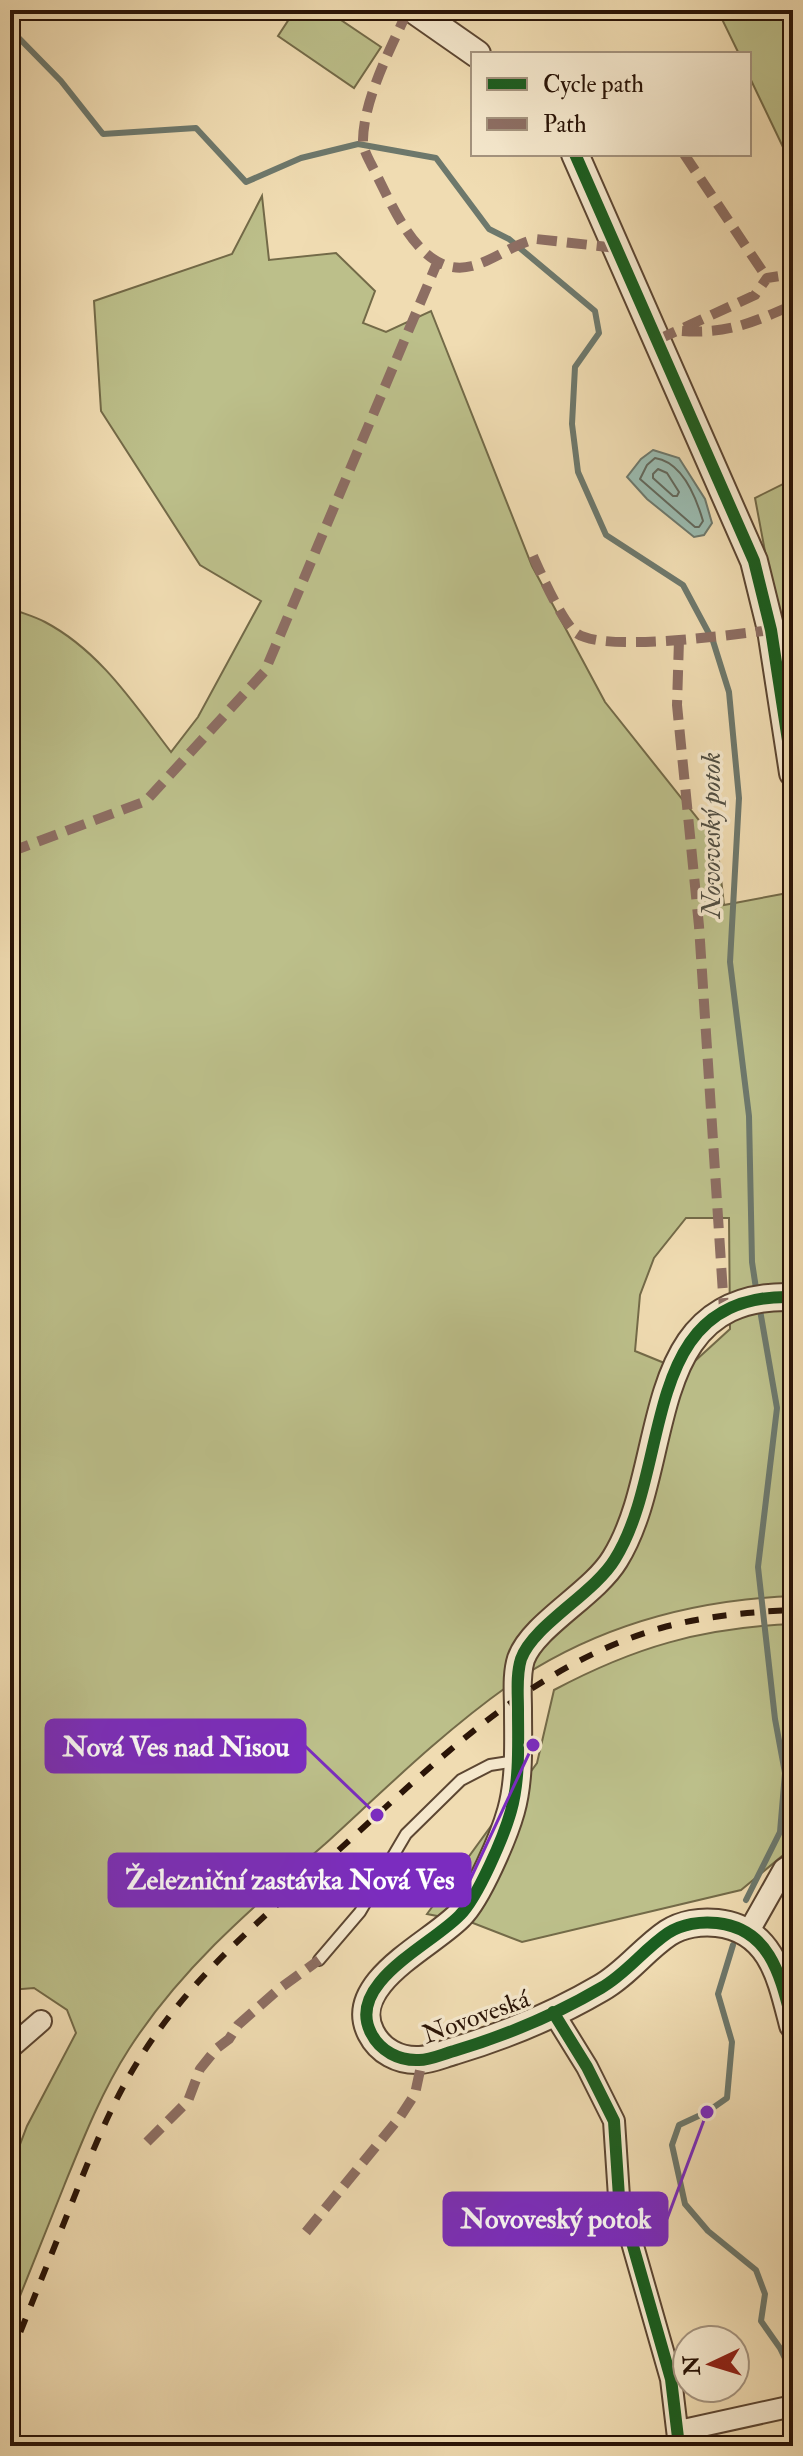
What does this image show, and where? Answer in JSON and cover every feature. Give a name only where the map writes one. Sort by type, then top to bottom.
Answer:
[{"type":"street","points":[[414,10],[474,52]]},
{"type":"street","points":[[576,156],[754,561],[771,630],[793,773]]},
{"type":"street","name":"Novoveská","points":[[749,1931],[706,1921],[670,1932],[603,1987],[486,2042],[422,2061],[404,2059],[388,2052],[369,2031],[367,2006],[374,1988],[393,1968],[462,1914],[483,1879],[511,1811],[518,1761],[520,1667],[525,1650],[603,1576],[623,1546],[635,1515],[673,1375],[684,1350],[707,1320],[724,1309],[784,1296]]},
{"type":"street","points":[[793,1863],[784,1869],[749,1931],[766,1950],[786,1998],[793,2025]]},
{"type":"street","points":[[553,2012],[587,2067],[614,2121],[619,2197],[671,2379],[679,2439],[793,2406]]},
{"type":"street","points":[[10,2048],[41,2021]]},
{"type":"lane","points":[[319,1960],[360,1912],[406,1834],[461,1780],[490,1765],[518,1761]]},
{"type":"green space","points":[[295,10],[326,10],[381,47],[354,88],[278,36]]},
{"type":"green space","points":[[713,10],[793,10],[793,168],[751,80],[751,52],[738,52],[721,17]]},
{"type":"green space","points":[[262,196],[269,260],[336,253],[375,291],[363,323],[386,332],[431,311],[532,566],[605,702],[717,843],[724,905],[793,892],[793,1596],[717,1603],[644,1620],[540,1665],[437,1742],[245,1915],[171,1992],[119,2065],[86,2133],[10,2321],[10,2171],[27,2126],[76,2033],[67,2010],[34,1988],[10,1990],[10,608],[45,622],[83,648],[115,680],[171,752],[198,717],[261,601],[200,565],[101,411],[94,301],[232,254]],"holes":[[[686,1218],[729,1218],[730,1329],[684,1371],[635,1351],[640,1295],[654,1258]]]},
{"type":"green space","points":[[793,479],[793,701],[755,498]]},
{"type":"green space","points":[[793,1624],[793,1847],[741,1890],[522,1942],[473,1923],[427,1914],[537,1763],[554,1690],[613,1662],[669,1642],[728,1630]]},
{"type":"water","points":[[653,450],[679,458],[705,499],[712,523],[704,535],[694,537],[647,499],[627,477],[641,459]]},
{"type":"waterway","name":"Novoveský potok","points":[[10,29],[61,81],[103,134],[196,128],[246,182],[301,158],[358,144],[436,158],[489,229],[509,239],[595,311],[599,333],[575,367],[572,424],[578,472],[606,535],[683,585],[713,641],[729,692],[739,798],[730,962],[749,1116],[752,1262],[757,1295]]},
{"type":"waterway","name":"Novoveský potok","points":[[746,1900],[780,1832],[785,1773],[775,1719],[758,1567],[777,1408],[760,1310]]},
{"type":"waterway","name":"Novoveský potok","points":[[733,1945],[718,1994],[732,2042],[727,2098],[679,2125],[672,2145],[685,2204],[708,2231],[756,2270],[765,2294],[761,2321],[780,2348],[793,2375]]},
{"type":"railway","points":[[10,2358],[95,2146],[130,2075],[181,2002],[253,1927],[444,1755],[525,1693],[567,1667],[613,1645],[661,1628],[727,1615],[793,1610]]},
{"type":"marked path","points":[[408,10],[373,90],[363,143],[398,216],[422,250],[437,261],[453,267],[472,266],[536,239],[617,248]]},
{"type":"marked path","points":[[685,156],[767,278]]},
{"type":"marked path","points":[[10,852],[146,801],[265,671],[437,263]]},
{"type":"marked path","points":[[657,340],[755,295],[767,278],[793,274]]},
{"type":"marked path","points":[[682,331],[713,331],[739,326],[793,305]]},
{"type":"marked path","points":[[533,556],[564,617],[575,632],[589,638],[611,642],[669,641],[771,630]]},
{"type":"marked path","points":[[679,640],[677,705],[699,926],[724,1309]]},
{"type":"marked path","points":[[147,2142],[188,2101],[200,2069],[238,2025],[279,1989],[319,1960]]},
{"type":"marked path","points":[[306,2232],[400,2117],[415,2094],[422,2061]]},
{"type":"cycle path","points":[[576,156],[754,561],[771,630],[793,773]]},
{"type":"cycle path","points":[[793,1297],[743,1303],[708,1322],[684,1353],[668,1390],[633,1520],[615,1559],[593,1585],[538,1634],[521,1659],[516,1786],[508,1822],[490,1866],[460,1915],[381,1981],[370,1998],[366,2015],[371,2033],[391,2054],[404,2059],[432,2058],[510,2032],[566,2007],[610,1982],[673,1930],[685,1925],[711,1922],[736,1927],[762,1946],[778,1974],[793,2025]]},
{"type":"cycle path","points":[[553,2012],[587,2067],[614,2121],[619,2197],[671,2379],[679,2446]]},
{"type":"place","name":"Železniční zastávka Nová Ves","points":[[533,1745]]},
{"type":"place","name":"Nová Ves nad Nisou","points":[[377,1815]]},
{"type":"place","name":"Novoveský potok","points":[[707,2112]]}]
